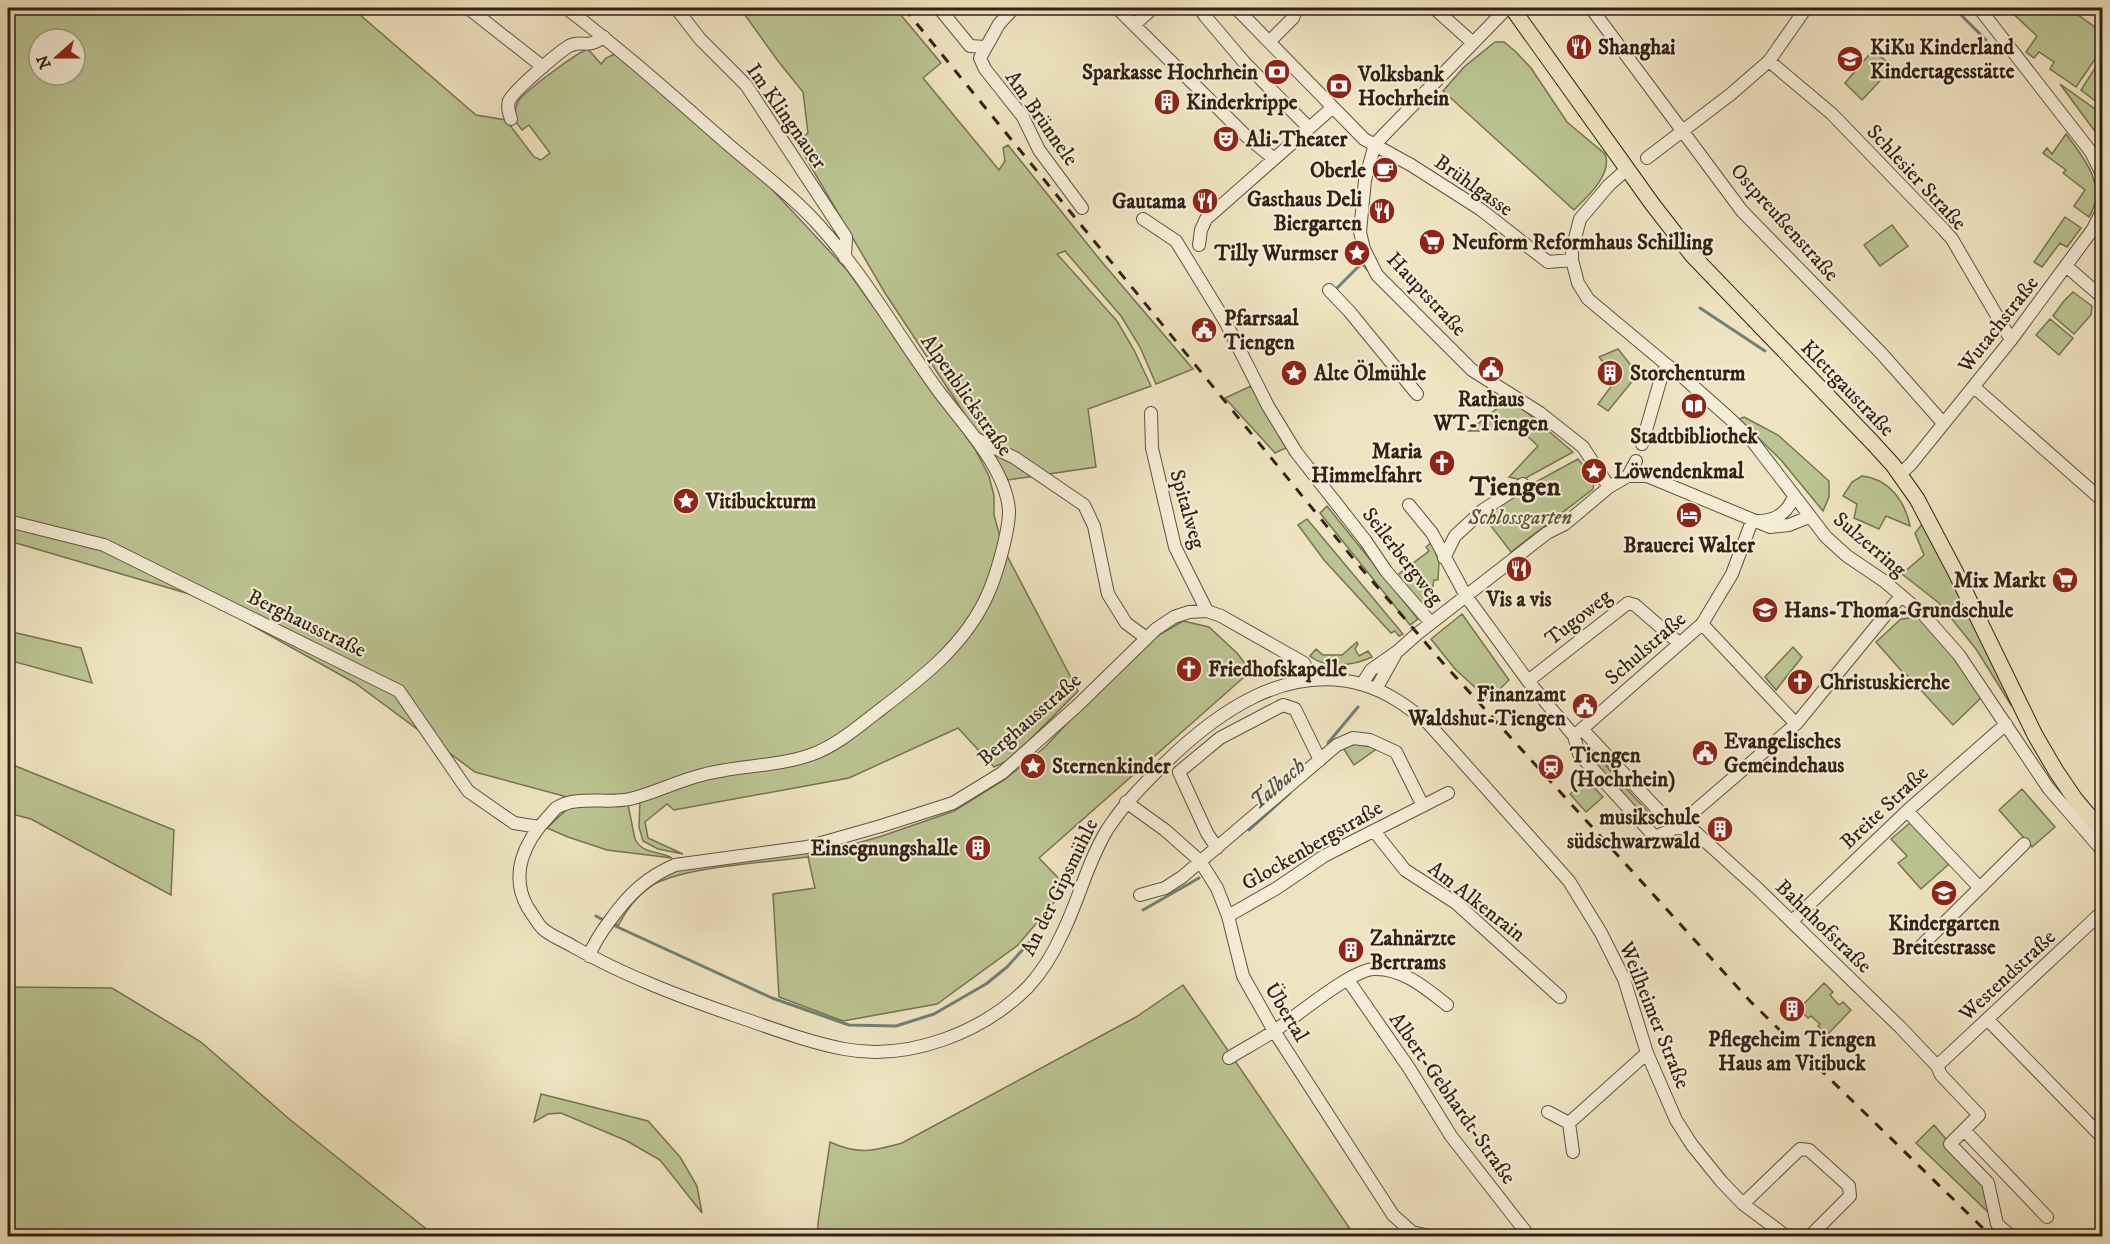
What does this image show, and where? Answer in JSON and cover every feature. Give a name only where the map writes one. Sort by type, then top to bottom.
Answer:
[{"type":"main road","name":"Klettgaustraße","points":[[1512,8],[1627,169],[1692,255],[1872,442],[1901,463],[2035,735],[2068,790],[2103,831]]},
{"type":"street","points":[[468,8],[543,67]]},
{"type":"street","name":"Alpenblickstraße","points":[[538,827],[557,807],[574,802],[626,800],[702,775],[807,756],[838,742],[926,675],[962,637],[988,596],[1003,549],[1009,510],[1000,477],[974,438],[846,258],[813,219],[604,37],[566,8]]},
{"type":"street","name":"Im Klingnauer","points":[[676,8],[700,39],[746,85],[846,237],[846,258]]},
{"type":"street","points":[[939,8],[970,46],[985,47],[999,24],[1014,8]]},
{"type":"street","points":[[1117,8],[1245,135],[1273,158]]},
{"type":"street","points":[[1135,24],[1153,8]]},
{"type":"street","points":[[1205,8],[1203,13],[1205,16],[1244,62],[1308,127]]},
{"type":"street","points":[[1236,8],[1332,108],[1364,139],[1375,144],[1507,8]]},
{"type":"street","points":[[1270,41],[1293,18],[1298,8]]},
{"type":"street","points":[[1434,8],[1473,43]]},
{"type":"street","name":"Ostpreußenstraße","points":[[1591,8],[1742,211],[1882,354],[1943,423]]},
{"type":"street","points":[[1647,158],[1731,94],[1769,61],[1806,8]]},
{"type":"street","points":[[1979,8],[2091,152],[2103,174]]},
{"type":"street","points":[[511,119],[508,102],[513,94],[543,67],[570,45],[595,44],[604,37]]},
{"type":"street","name":"Am Brünnele","points":[[985,47],[980,58],[985,69],[1023,117],[1039,150],[1082,208]]},
{"type":"street","name":"Schlesier Straße","points":[[1769,61],[1832,114],[1944,230],[2011,340]]},
{"type":"street","points":[[1199,245],[1201,230],[1206,219],[1332,108]]},
{"type":"street","name":"Brühlgasse","points":[[1375,144],[1480,209],[1548,262],[1572,260]]},
{"type":"street","name":"Hauptstraße","points":[[1375,144],[1365,180],[1360,232],[1364,249],[1377,274],[1472,370],[1540,413],[1583,447],[1609,487]]},
{"type":"street","points":[[1572,260],[1572,250],[1580,219],[1593,202],[1627,169]]},
{"type":"street","name":"Wutachstraße","points":[[1901,463],[1943,423],[1974,387],[2066,266],[2103,211]]},
{"type":"street","name":"Seilerbergweg","points":[[1143,219],[1176,241],[1225,321],[1268,405],[1296,452],[1365,540],[1386,571],[1431,623]]},
{"type":"street","name":"Sulzerring","points":[[1572,260],[1578,283],[1588,299],[1684,378],[1750,438],[1826,537],[1847,556],[1884,581],[1923,614],[1959,655],[2049,789],[2103,850]]},
{"type":"street","points":[[2066,266],[2103,297]]},
{"type":"street","points":[[1329,290],[1417,394]]},
{"type":"street","points":[[1642,444],[1667,365]]},
{"type":"street","points":[[1974,387],[2103,500]]},
{"type":"street","name":"Spitalweg","points":[[1151,413],[1152,448],[1175,547],[1207,610]]},
{"type":"street","points":[[974,438],[1015,458],[1084,505],[1094,526],[1108,594],[1126,623],[1145,638]]},
{"type":"street","points":[[1628,476],[1636,461]]},
{"type":"street","points":[[1362,684],[1371,670],[1431,623],[1548,533],[1565,524],[1609,487],[1628,476],[1647,476],[1770,527],[1781,527],[1811,518]]},
{"type":"street","points":[[1444,558],[1455,536],[1463,528],[1483,510],[1523,484]]},
{"type":"street","points":[[1752,521],[1774,520],[1791,506],[1794,496]]},
{"type":"street","name":"Bahnhofstraße","points":[[1409,506],[1432,533],[1466,596],[1528,681],[1675,828]]},
{"type":"street","name":"Berghausstraße","points":[[8,521],[104,545],[399,691],[468,791],[514,823],[538,827]]},
{"type":"street","name":"Schulstraße","points":[[1578,733],[1702,624],[1732,574],[1752,521]]},
{"type":"street","points":[[1675,828],[1796,724],[1901,596]]},
{"type":"street","name":"Tugoweg","points":[[1528,681],[1628,603],[1635,605],[1679,643]]},
{"type":"street","points":[[1207,610],[1295,657],[1304,663],[1311,679]]},
{"type":"street","name":"Berghausstraße","points":[[590,956],[594,943],[604,928],[636,887],[658,872],[675,865],[807,847],[953,803],[1002,773],[1078,705],[1145,638],[1174,617],[1207,610]]},
{"type":"street","points":[[1702,624],[1796,724]]},
{"type":"street","points":[[1376,689],[1398,651]]},
{"type":"street","name":"An der Gipsmühle","points":[[538,827],[522,852],[518,879],[525,904],[541,928],[590,956],[675,995],[777,1030],[846,1049],[891,1052],[928,1044],[982,1022],[1002,1009],[1033,983],[1061,937],[1103,836],[1126,802],[1193,736],[1223,714],[1252,697],[1288,684],[1311,679],[1335,679],[1362,684]]},
{"type":"street","name":"Weilheimer Straße","points":[[1362,684],[1405,704],[1428,723],[1569,881],[1601,933],[1624,980],[1647,1053],[1676,1120],[1692,1145],[1721,1181],[1743,1204],[1786,1236]]},
{"type":"street","points":[[1217,848],[1207,833],[1179,772],[1220,738],[1283,705],[1294,709],[1320,760]]},
{"type":"street","name":"Breite Straße","points":[[1792,921],[1907,811],[2006,724]]},
{"type":"street","name":"Bahnhofstraße","points":[[1578,733],[1579,754],[1655,837],[1675,828],[1692,829],[1792,921],[1938,1066],[1941,1076],[1979,1115],[1964,1130]]},
{"type":"street","points":[[1140,895],[1165,888],[1217,848],[1337,745],[1353,738],[1370,740],[1396,752],[1423,806]]},
{"type":"street","name":"Glockenbergstraße","points":[[1228,916],[1277,888],[1324,856],[1448,793]]},
{"type":"street","name":"Übertal","points":[[1126,802],[1165,830],[1200,861],[1217,888],[1228,916],[1243,976],[1275,1031],[1393,1215],[1412,1232],[1429,1236]]},
{"type":"street","points":[[1907,811],[1979,887]]},
{"type":"street","name":"Am Alkenrain","points":[[1374,831],[1405,870],[1456,903],[1560,997]]},
{"type":"street","points":[[1920,947],[2024,844]]},
{"type":"street","name":"Westendstraße","points":[[1938,1066],[2103,912]]},
{"type":"street","name":"Albert-Gebhardt-Straße","points":[[1275,1031],[1357,974],[1374,969],[1394,972],[1423,986],[1447,1005]]},
{"type":"street","name":"Albert-Gebhardt-Straße","points":[[1348,980],[1409,1068],[1451,1136],[1529,1236]]},
{"type":"street","points":[[1988,1020],[2103,1137]]},
{"type":"street","points":[[1229,1058],[1275,1031]]},
{"type":"street","points":[[1569,1123],[1647,1053]]},
{"type":"street","points":[[1548,1112],[1569,1123]]},
{"type":"street","points":[[1569,1123],[1573,1152]]},
{"type":"street","points":[[2011,1236],[1997,1224],[1988,1183],[1950,1144],[1964,1130],[2047,1217]]},
{"type":"street","points":[[1743,1204],[1800,1149],[1809,1150],[1849,1186],[1851,1196],[1810,1236]]},
{"type":"green space","points":[[8,8],[352,8],[476,115],[506,120],[534,157],[541,160],[550,153],[529,125],[522,130],[518,124],[514,113],[519,100],[552,72],[588,49],[601,64],[606,58],[617,53],[767,184],[847,270],[975,449],[989,476],[994,496],[994,515],[1003,548],[1078,691],[1011,759],[994,767],[958,728],[849,778],[674,810],[667,804],[645,822],[648,838],[683,854],[658,849],[643,841],[639,827],[640,800],[627,800],[638,844],[642,848],[672,858],[607,850],[547,828],[566,810],[571,798],[475,772],[355,683],[203,598],[16,543],[8,538]]},
{"type":"green space","points":[[740,8],[895,8],[941,63],[923,78],[999,170],[1005,161],[1003,148],[1008,145],[1101,261],[1193,369],[1156,384],[1140,347],[1121,316],[1065,251],[1057,254],[1117,321],[1151,386],[1088,409],[1096,467],[1008,480],[885,293],[797,143],[808,133],[803,92]]},
{"type":"green space","points":[[2007,8],[2068,8],[2102,32],[2102,49],[2076,87],[2050,69],[2054,62],[2039,52],[2034,58],[2026,52],[2037,36]]},
{"type":"green space","points":[[1495,42],[1504,42],[1516,52],[1531,68],[1567,122],[1605,154],[1606,162],[1602,177],[1592,192],[1574,210],[1443,91],[1464,67]]},
{"type":"green space","points":[[1873,50],[1893,67],[1862,100],[1845,83]]},
{"type":"green space","points":[[2102,57],[2102,69],[2096,79],[2101,83],[2096,91],[2102,95],[2102,106],[2081,90]]},
{"type":"green space","points":[[2060,84],[2102,114],[2102,141]]},
{"type":"green space","points":[[2066,134],[2086,163],[2095,183],[2094,206],[2089,217],[2074,206],[2085,190],[2063,173],[2066,170],[2043,153],[2047,148],[2052,154]]},
{"type":"green space","points":[[2065,217],[2081,228],[2067,247],[2060,243],[2042,267],[2034,262]]},
{"type":"green space","points":[[1892,225],[1908,246],[1880,266],[1864,245]]},
{"type":"green space","points":[[2073,292],[2092,306],[2091,315],[2074,334],[2053,316]]},
{"type":"green space","points":[[2050,319],[2073,338],[2059,355],[2036,335]]},
{"type":"green space","points":[[1618,349],[1630,364],[1634,379],[1608,411],[1598,404],[1622,372],[1608,362],[1602,365],[1603,362],[1599,357]]},
{"type":"green space","points":[[1251,386],[1286,448],[1275,453],[1225,398]]},
{"type":"green space","points":[[1510,398],[1573,452],[1522,480],[1509,477],[1538,446],[1510,420],[1500,431],[1493,428],[1490,431],[1469,431]]},
{"type":"green space","points":[[1744,417],[1778,435],[1829,481],[1829,497],[1823,511],[1781,460],[1739,419]]},
{"type":"green space","name":"Schlossgarten","points":[[1578,459],[1587,469],[1593,481],[1593,489],[1511,552],[1484,517],[1521,490]]},
{"type":"green space","points":[[1862,476],[1880,482],[1894,493],[1904,508],[1910,526],[1886,516],[1879,529],[1854,518],[1857,504],[1843,496],[1852,482]]},
{"type":"green space","points":[[1327,506],[1418,619],[1410,625],[1320,513]]},
{"type":"green space","points":[[1307,519],[1403,634],[1399,636],[1395,631],[1391,633],[1324,560],[1298,525]]},
{"type":"green space","points":[[1923,523],[2017,703],[2011,705],[1976,649],[1939,603],[1902,574],[1924,555],[1915,533]]},
{"type":"green space","points":[[1432,542],[1439,562],[1438,580],[1434,580],[1432,591],[1423,608],[1396,576],[1429,551],[1426,547]]},
{"type":"green space","points":[[1462,614],[1509,680],[1489,700],[1455,669],[1431,639]]},
{"type":"green space","points":[[1918,617],[1945,645],[1983,696],[1953,725],[1876,642],[1901,619]]},
{"type":"green space","points":[[1183,621],[1209,627],[1237,653],[1251,671],[1039,858],[1067,887],[1018,945],[937,1004],[843,1021],[779,997],[773,894],[815,888],[808,857],[702,870],[663,880],[640,895],[618,926],[613,921],[637,892],[677,869],[807,850],[809,857],[882,836],[954,811],[1004,780],[1045,747],[1090,699],[1152,639]]},
{"type":"green space","points":[[8,631],[81,648],[92,683],[8,660]]},
{"type":"green space","points":[[1357,642],[1355,649],[1359,656],[1368,651],[1372,657],[1357,662],[1332,665],[1310,656],[1316,649],[1323,655],[1342,655]]},
{"type":"green space","points":[[1793,647],[1802,657],[1776,690],[1765,677]]},
{"type":"green space","points":[[1356,744],[1378,748],[1354,765],[1343,748]]},
{"type":"green space","points":[[1599,759],[1608,763],[1606,766],[1618,779],[1621,777],[1624,779],[1621,783],[1654,818],[1650,823],[1595,763]]},
{"type":"green space","points":[[8,763],[174,830],[171,895],[31,819],[8,813]]},
{"type":"green space","points":[[1586,779],[1603,797],[1586,812],[1570,794]]},
{"type":"green space","points":[[2022,789],[2055,827],[2032,847],[1999,810]]},
{"type":"green space","points":[[1910,823],[1949,864],[1921,889],[1898,863],[1907,856],[1891,839]]},
{"type":"green space","points":[[1824,983],[1833,992],[1830,995],[1839,1005],[1843,1002],[1851,1010],[1827,1035],[1818,1026],[1820,1024],[1811,1016],[1808,1018],[1799,1009]]},
{"type":"green space","points":[[1183,985],[1355,1236],[818,1236],[830,1142],[858,1150],[883,1148],[902,1143],[1136,1017]]},
{"type":"green space","points":[[8,987],[112,988],[201,1042],[288,1118],[435,1236],[8,1236]]},
{"type":"green space","points":[[541,1094],[648,1121],[680,1157],[697,1186],[702,1213],[660,1160],[627,1141],[561,1113],[548,1114],[534,1122]]},
{"type":"green space","points":[[1934,1125],[1988,1183],[1989,1213],[1916,1143]]},
{"type":"waterway","name":"Talbach","points":[[1954,8],[1986,40]]},
{"type":"waterway","points":[[1335,290],[1362,263],[1369,271]]},
{"type":"waterway","points":[[1700,308],[1765,351]]},
{"type":"waterway","name":"Talbach","points":[[1328,743],[1358,707]]},
{"type":"waterway","name":"Talbach","points":[[1249,830],[1290,793]]},
{"type":"waterway","name":"Talbach","points":[[1143,910],[1199,878]]},
{"type":"waterway","points":[[596,916],[605,921]]},
{"type":"waterway","points":[[611,924],[772,998],[849,1025],[896,1026],[934,1014],[986,984],[1007,967],[1036,935]]},
{"type":"railway","points":[[904,8],[1361,568],[1443,663],[1750,1001],[1991,1236]]},
{"type":"place","name":"Shanghai","points":[[1579,47]]},
{"type":"place","name":"KiKu Kinderland Kindertagesstätte","points":[[1850,59]]},
{"type":"place","name":"Sparkasse Hochrhein","points":[[1277,72]]},
{"type":"place","name":"Volksbank Hochrhein","points":[[1339,86]]},
{"type":"place","name":"Kinderkrippe","points":[[1167,102]]},
{"type":"place","name":"Ali-Theater","points":[[1226,139]]},
{"type":"place","name":"Oberle","points":[[1385,170]]},
{"type":"place","name":"Gautama","points":[[1205,201]]},
{"type":"place","name":"Gasthaus Deli Biergarten","points":[[1382,211]]},
{"type":"place","name":"Neuform Reformhaus Schilling","points":[[1432,242]]},
{"type":"place","name":"Tilly Wurmser","points":[[1357,253]]},
{"type":"place","name":"Pfarrsaal Tiengen","points":[[1204,330]]},
{"type":"place","name":"Rathaus WT-Tiengen","points":[[1491,369]]},
{"type":"place","name":"Alte Ölmühle","points":[[1294,373]]},
{"type":"place","name":"Storchenturm","points":[[1610,373]]},
{"type":"place","name":"Stadtbibliothek","points":[[1694,406]]},
{"type":"place","name":"Maria Himmelfahrt","points":[[1442,463]]},
{"type":"place","name":"Löwendenkmal","points":[[1594,471]]},
{"type":"place","name":"Vitibuckturm","points":[[686,501]]},
{"type":"place","name":"Brauerei Walter","points":[[1689,515]]},
{"type":"place","name":"Vis a vis","points":[[1519,569]]},
{"type":"place","name":"Mix Markt","points":[[2065,580]]},
{"type":"place","name":"Hans-Thoma-Grundschule","points":[[1765,610]]},
{"type":"place","name":"Friedhofskapelle","points":[[1189,669]]},
{"type":"place","name":"Christuskierche","points":[[1800,682]]},
{"type":"place","name":"Finanzamt Waldshut-Tiengen","points":[[1585,706]]},
{"type":"place","name":"Evangelisches Gemeindehaus","points":[[1705,753]]},
{"type":"place","name":"Sternenkinder","points":[[1033,766]]},
{"type":"place","name":"Tiengen (Hochrhein)","points":[[1551,767]]},
{"type":"place","name":"musikschule südschwarzwald","points":[[1720,829]]},
{"type":"place","name":"Einsegnungshalle","points":[[978,848]]},
{"type":"place","name":"Kindergarten Breitestrasse","points":[[1944,893]]},
{"type":"place","name":"Zahnärzte Bertrams","points":[[1351,950]]},
{"type":"place","name":"Pflegeheim Tiengen Haus am Vitibuck","points":[[1792,1009]]},
{"type":"district","name":"Tiengen","points":[[1515,486]]}]
